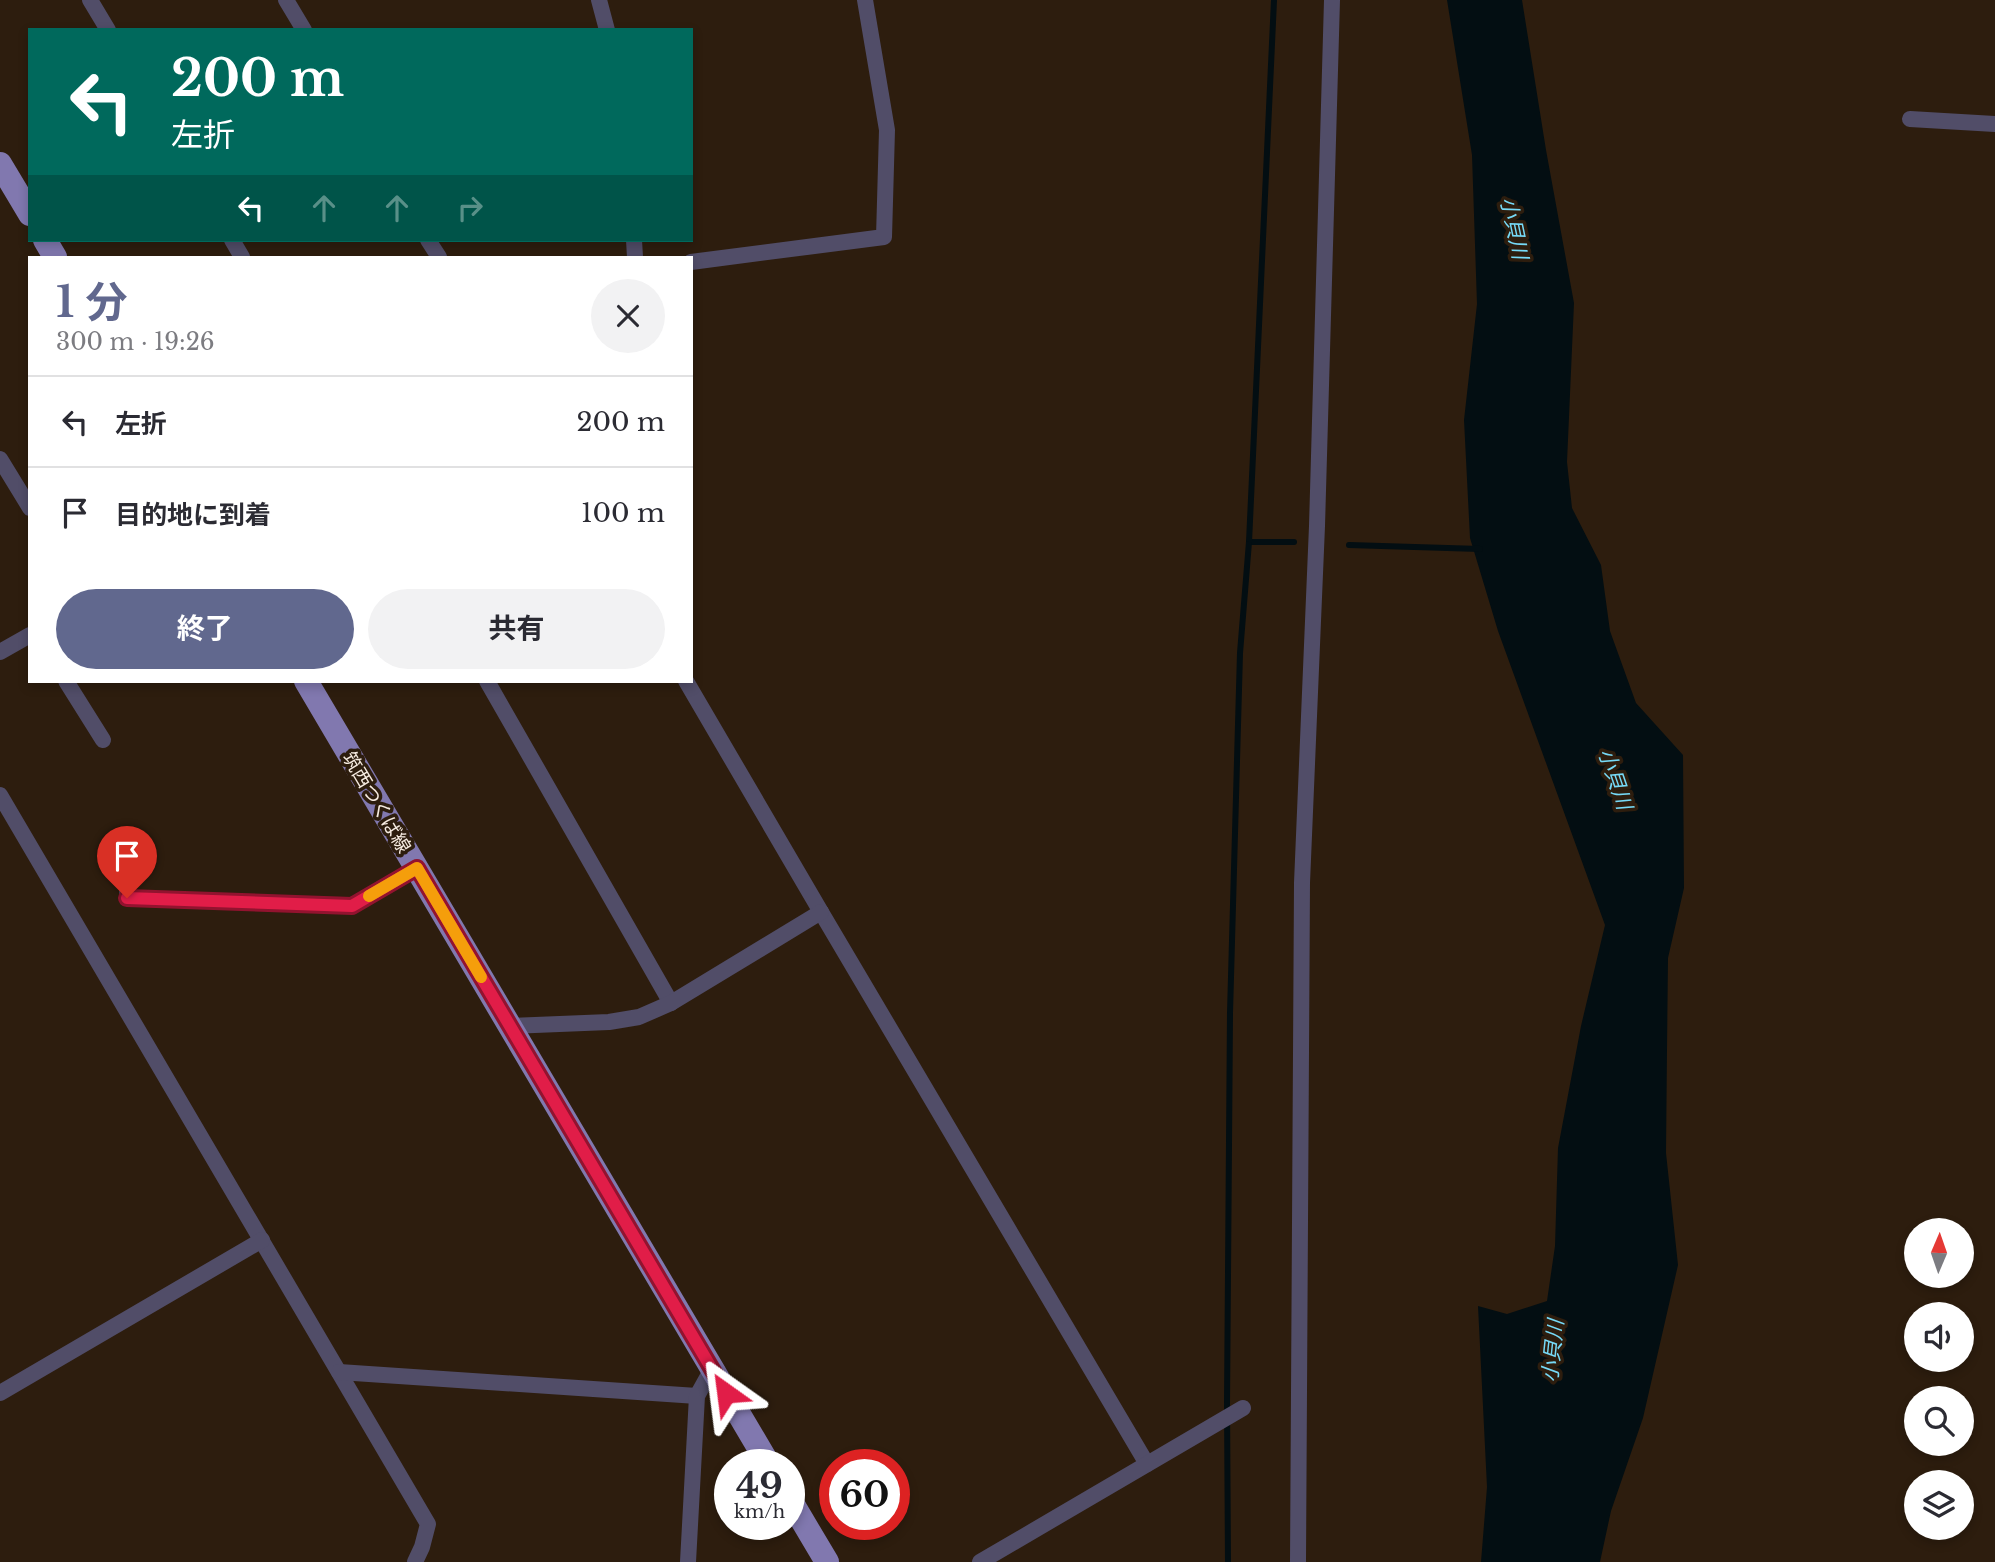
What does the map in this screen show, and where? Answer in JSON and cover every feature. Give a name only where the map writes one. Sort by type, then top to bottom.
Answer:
[{"type":"main road","points":[[0,164],[28,211]]},
{"type":"main road","name":"筑西つくば線","points":[[307,683],[760,1449]]},
{"type":"main road","points":[[805,1526],[827,1562]]},
{"type":"street","points":[[90,0],[107,28]]},
{"type":"street","points":[[286,0],[303,28]]},
{"type":"street","points":[[599,0],[606,28]]},
{"type":"street","points":[[693,262],[884,237],[887,130],[866,0]]},
{"type":"street","points":[[1298,1562],[1302,883],[1317,526],[1332,0]]},
{"type":"street","points":[[1910,119],[1995,124]]},
{"type":"street","points":[[0,459],[28,506]]},
{"type":"street","points":[[0,652],[28,636]]},
{"type":"street","points":[[67,683],[103,740]]},
{"type":"street","points":[[488,683],[671,1003]]},
{"type":"street","points":[[687,683],[1147,1464]]},
{"type":"street","points":[[0,795],[428,1524],[415,1562]]},
{"type":"street","points":[[128,855],[127,898],[352,906],[417,868]]},
{"type":"street","points":[[510,1026],[609,1022],[639,1017],[671,1003],[821,912]]},
{"type":"street","points":[[0,1393],[262,1240]]},
{"type":"street","points":[[688,1562],[697,1396],[712,1369]]},
{"type":"street","points":[[339,1372],[697,1396]]},
{"type":"street","points":[[980,1562],[1239,1411]]},
{"type":"water","name":"小貝川","points":[[1447,0],[1522,0],[1574,303],[1567,462],[1572,508],[1601,565],[1610,631],[1636,703],[1683,755],[1684,888],[1668,958],[1667,1049],[1666,1153],[1678,1265],[1643,1418],[1611,1511],[1600,1562],[1481,1562],[1487,1487],[1478,1306],[1507,1314],[1547,1301],[1555,1246],[1558,1148],[1581,1026],[1605,925],[1498,631],[1470,538],[1464,420],[1477,304],[1472,155]]},
{"type":"waterway","points":[[1228,1562],[1230,1013],[1240,653],[1249,542],[1274,0]]},
{"type":"waterway","points":[[1249,542],[1294,542]]},
{"type":"waterway","points":[[1349,545],[1480,549]]},
{"type":"slow traffic","points":[[369,896],[417,868],[481,977]]},
{"type":"route","points":[[127,898],[352,906],[417,868],[726,1393]]}]
